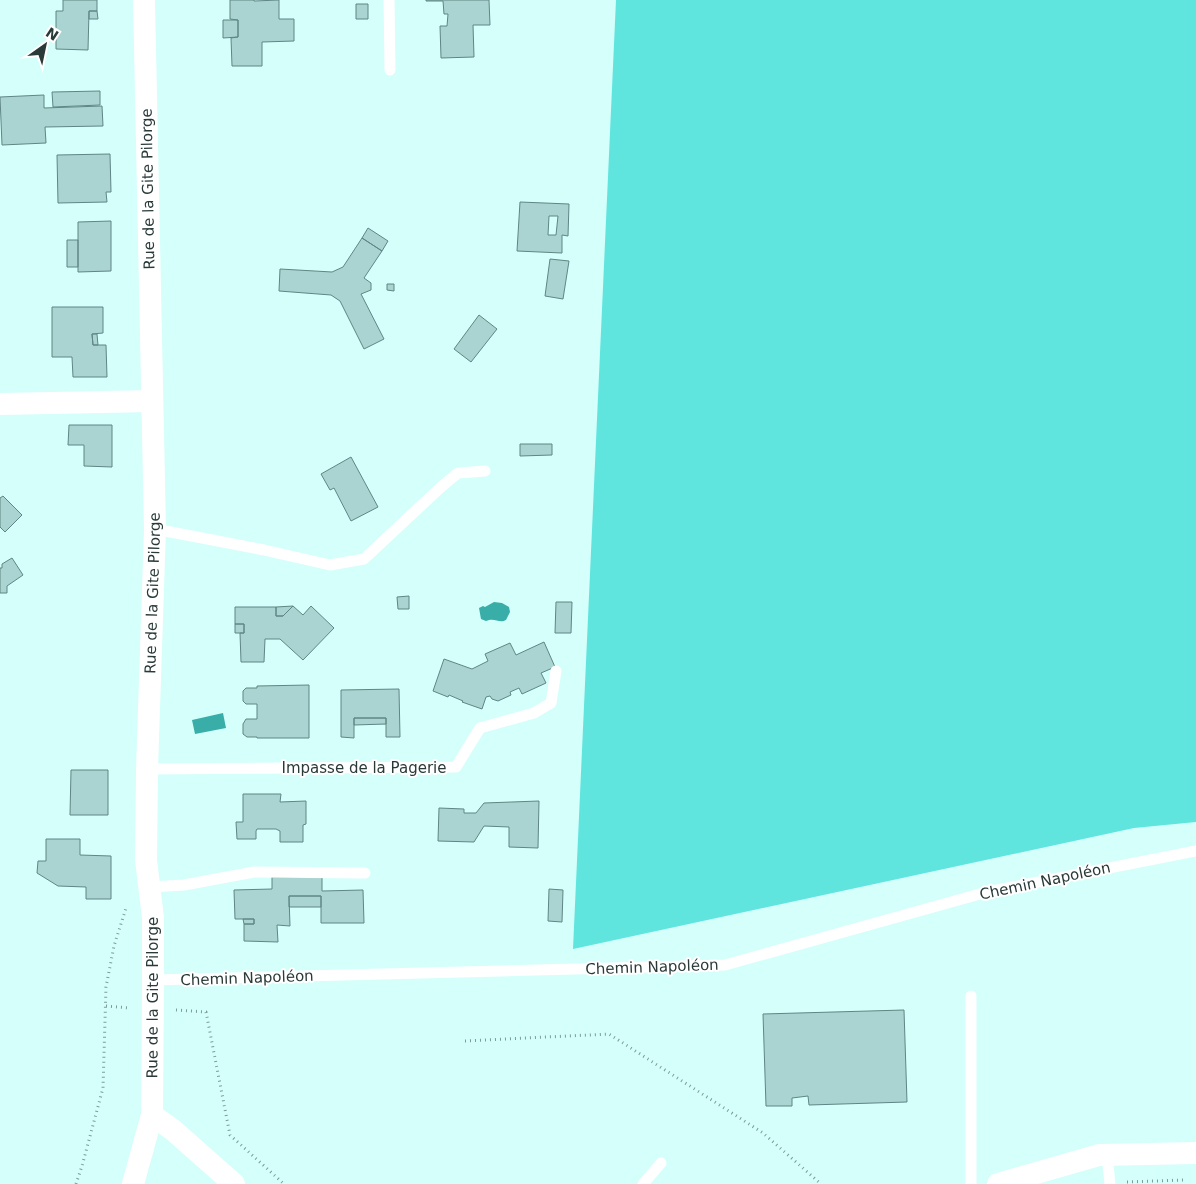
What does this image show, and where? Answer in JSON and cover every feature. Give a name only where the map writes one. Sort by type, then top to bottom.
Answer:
[{"type":"street","name":"Rue de la Gite Pilorge","points":[[133,1184],[152,1115],[153,1009],[153,918],[146,860],[155,529],[144,0]]},
{"type":"street","points":[[0,404],[152,401]]},
{"type":"street","points":[[152,1115],[173,1130],[234,1184]]},
{"type":"street","points":[[998,1184],[1099,1155],[1196,1153]]},
{"type":"lane","points":[[389,0],[390,70]]},
{"type":"lane","points":[[155,529],[330,565],[364,559],[458,473],[485,471]]},
{"type":"lane","name":"Impasse de la Pagerie","points":[[147,770],[456,768],[480,728],[534,713],[551,703],[556,671]]},
{"type":"lane","name":"Chemin Napoléon","points":[[153,980],[725,966],[987,892],[1196,851]]},
{"type":"lane","points":[[150,887],[184,885],[254,872],[365,873]]},
{"type":"lane","points":[[971,996],[971,1184]]},
{"type":"lane","points":[[1107,1155],[1110,1184]]},
{"type":"lane","points":[[642,1184],[662,1163]]},
{"type":"path","points":[[76,1184],[103,1088],[106,987],[114,946],[128,900]]},
{"type":"path","points":[[106,1006],[206,1012],[230,1135],[284,1184]]},
{"type":"path","points":[[465,1040],[609,1034],[763,1133],[821,1184]]},
{"type":"path","points":[[1110,1184],[1187,1180]]},
{"type":"shaded area","points":[[616,0],[1196,0],[1196,822],[1134,828],[573,949]]},
{"type":"shaded area","points":[[494,602],[502,603],[509,607],[510,612],[506,620],[486,621],[481,619],[479,608]]},
{"type":"shaded area","points":[[223,713],[226,728],[195,734],[192,720]]},
{"type":"building","points":[[63,0],[97,0],[97,11],[89,11],[88,50],[56,49],[56,11],[63,11]]},
{"type":"building","points":[[230,0],[279,0],[279,19],[294,19],[294,41],[262,42],[262,66],[232,66],[231,38],[238,37],[238,20],[230,19]]},
{"type":"building","points":[[426,0],[489,0],[490,25],[473,25],[474,57],[441,58],[440,26],[447,26],[448,14],[444,14],[443,1]]},
{"type":"building","points":[[356,4],[368,4],[368,19],[356,19]]},
{"type":"building","points":[[89,11],[97,11],[98,19],[89,19]]},
{"type":"building","points":[[223,20],[238,20],[238,37],[223,38]]},
{"type":"building","points":[[100,91],[100,105],[53,107],[52,92]]},
{"type":"building","points":[[44,95],[44,108],[102,106],[103,126],[45,127],[46,143],[2,145],[0,97]]},
{"type":"building","points":[[110,154],[111,192],[106,192],[107,202],[58,203],[57,155]]},
{"type":"building","points":[[520,202],[569,204],[568,236],[562,235],[562,253],[517,251]],"holes":[[[549,216],[558,216],[556,235],[548,235]]]},
{"type":"building","points":[[111,221],[111,271],[78,272],[78,222]]},
{"type":"building","points":[[368,228],[388,241],[382,251],[362,238]]},
{"type":"building","points":[[362,238],[382,251],[364,278],[371,283],[371,290],[361,294],[384,339],[364,349],[340,301],[331,295],[279,291],[280,269],[332,272],[343,267]]},
{"type":"building","points":[[67,240],[78,240],[78,267],[67,267]]},
{"type":"building","points":[[550,259],[569,261],[563,299],[545,296]]},
{"type":"building","points":[[387,284],[394,284],[394,291],[387,290]]},
{"type":"building","points":[[52,307],[103,307],[103,333],[92,334],[93,345],[106,345],[107,377],[73,377],[72,357],[52,357]]},
{"type":"building","points":[[479,315],[497,329],[471,362],[454,349]]},
{"type":"building","points":[[92,334],[97,334],[98,345],[93,345]]},
{"type":"building","points":[[69,425],[112,425],[112,467],[84,466],[84,445],[68,445]]},
{"type":"building","points":[[520,444],[552,444],[552,455],[520,456]]},
{"type":"building","points":[[351,457],[378,507],[351,521],[334,488],[330,490],[321,474]]},
{"type":"building","points":[[3,496],[22,515],[5,532],[0,527],[0,498]]},
{"type":"building","points":[[12,558],[23,575],[7,586],[7,593],[0,593],[0,568],[2,568],[2,564]]},
{"type":"building","points":[[409,596],[409,609],[398,609],[397,597]]},
{"type":"building","points":[[556,602],[572,602],[571,633],[555,633]]},
{"type":"building","points":[[293,606],[283,616],[276,616],[276,607]]},
{"type":"building","points":[[293,606],[303,615],[311,606],[334,628],[303,660],[280,639],[265,639],[264,662],[241,662],[240,633],[244,633],[244,624],[235,624],[235,607],[276,607],[276,616],[283,616]]},
{"type":"building","points":[[235,624],[244,624],[244,633],[235,633]]},
{"type":"building","points":[[544,642],[555,667],[541,673],[546,683],[522,694],[519,688],[510,692],[511,695],[498,701],[490,696],[486,697],[482,709],[449,695],[448,697],[433,691],[444,659],[472,669],[488,661],[485,654],[510,643],[516,655]]},
{"type":"building","points":[[309,685],[309,738],[257,738],[247,737],[243,734],[243,724],[246,719],[257,719],[257,704],[246,704],[243,701],[243,691],[246,688]]},
{"type":"building","points":[[399,689],[400,737],[386,737],[386,718],[354,718],[354,738],[341,737],[341,690]]},
{"type":"building","points":[[354,718],[386,718],[386,724],[354,725]]},
{"type":"building","points":[[71,770],[108,770],[108,815],[70,815]]},
{"type":"building","points":[[243,794],[281,794],[280,802],[306,801],[306,824],[303,825],[303,842],[280,842],[280,831],[276,829],[257,829],[256,839],[237,839],[236,822],[243,822]]},
{"type":"building","points":[[539,801],[538,848],[509,847],[509,827],[484,826],[474,842],[438,841],[439,808],[464,809],[464,813],[476,813],[484,803]]},
{"type":"building","points":[[46,839],[80,839],[80,855],[111,856],[111,899],[86,899],[86,887],[58,886],[37,873],[38,861],[46,861]]},
{"type":"building","points":[[272,877],[322,877],[322,891],[363,890],[364,923],[321,923],[321,896],[289,896],[290,926],[277,925],[278,942],[244,941],[244,924],[254,924],[254,919],[235,919],[234,890],[272,889]]},
{"type":"building","points":[[549,889],[563,890],[562,922],[548,921]]},
{"type":"building","points":[[289,896],[321,896],[321,907],[289,907]]},
{"type":"building","points":[[243,919],[254,919],[254,924],[244,924]]},
{"type":"building","points":[[904,1010],[907,1102],[809,1105],[808,1096],[792,1098],[792,1106],[766,1106],[763,1014]]}]
